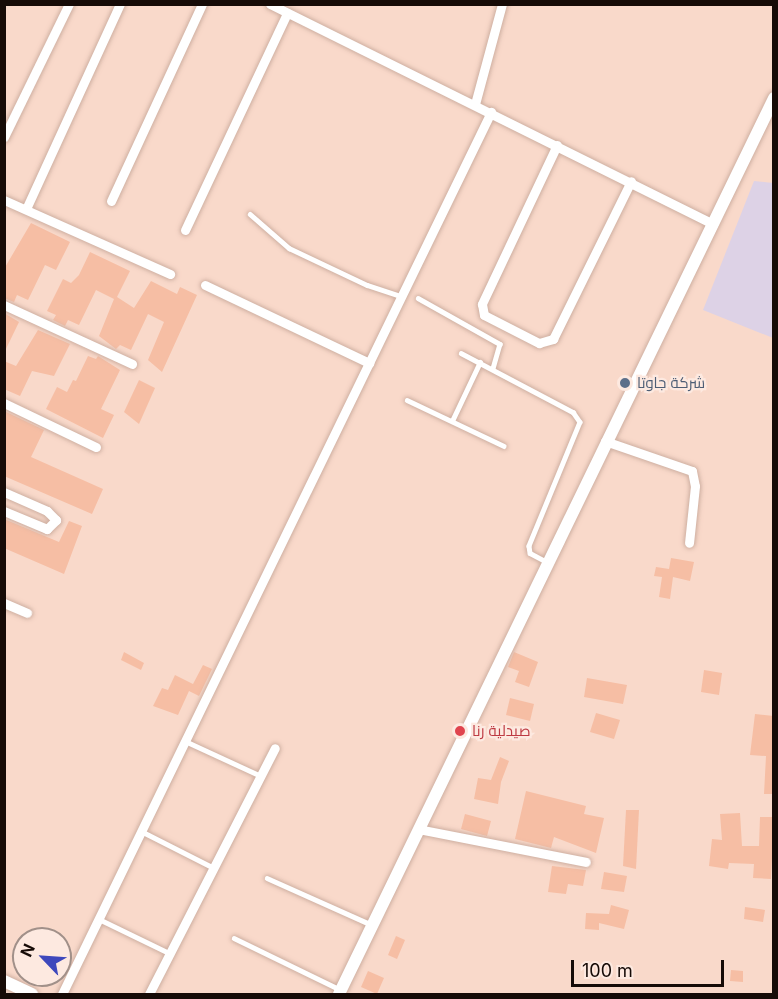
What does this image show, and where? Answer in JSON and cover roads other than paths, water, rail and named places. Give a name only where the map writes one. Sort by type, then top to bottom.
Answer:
[{"type":"street","points":[[4,137],[69,4]]},
{"type":"street","points":[[26,209],[120,4]]},
{"type":"street","points":[[111,201],[202,4]]},
{"type":"street","points":[[270,4],[631,181],[712,224]]},
{"type":"street","points":[[475,104],[502,4]]},
{"type":"street","points":[[185,230],[287,13]]},
{"type":"street","points":[[340,992],[605,441],[774,98]]},
{"type":"street","points":[[62,994],[491,112]]},
{"type":"street","points":[[557,145],[482,304],[484,315],[539,343],[554,339],[631,181]]},
{"type":"street","points":[[4,200],[170,274]]},
{"type":"street","points":[[205,285],[369,363]]},
{"type":"street","points":[[4,305],[132,364]]},
{"type":"street","points":[[4,403],[96,447]]},
{"type":"street","points":[[605,441],[692,471],[695,486],[689,543]]},
{"type":"street","points":[[4,492],[47,511],[56,520],[48,530],[4,511]]},
{"type":"street","points":[[4,603],[27,613]]},
{"type":"street","points":[[149,994],[275,748]]},
{"type":"street","points":[[418,829],[586,862]]},
{"type":"street","points":[[4,981],[32,994]]},
{"type":"lane","points":[[250,214],[289,248],[367,285],[401,296]]},
{"type":"lane","points":[[418,298],[500,345],[493,368]]},
{"type":"lane","points":[[461,353],[573,412],[580,422],[529,546],[530,553],[547,562]]},
{"type":"lane","points":[[452,421],[480,362]]},
{"type":"lane","points":[[407,400],[504,446]]},
{"type":"lane","points":[[185,741],[261,776]]},
{"type":"lane","points":[[141,831],[214,868]]},
{"type":"lane","points":[[267,878],[372,925]]},
{"type":"lane","points":[[99,919],[170,953]]},
{"type":"lane","points":[[234,938],[340,992]]},
{"type":"place","name":"شركة جاوتا","points":[[625,383]]},
{"type":"place","name":"صيدلية رنا","points":[[460,731]]}]
